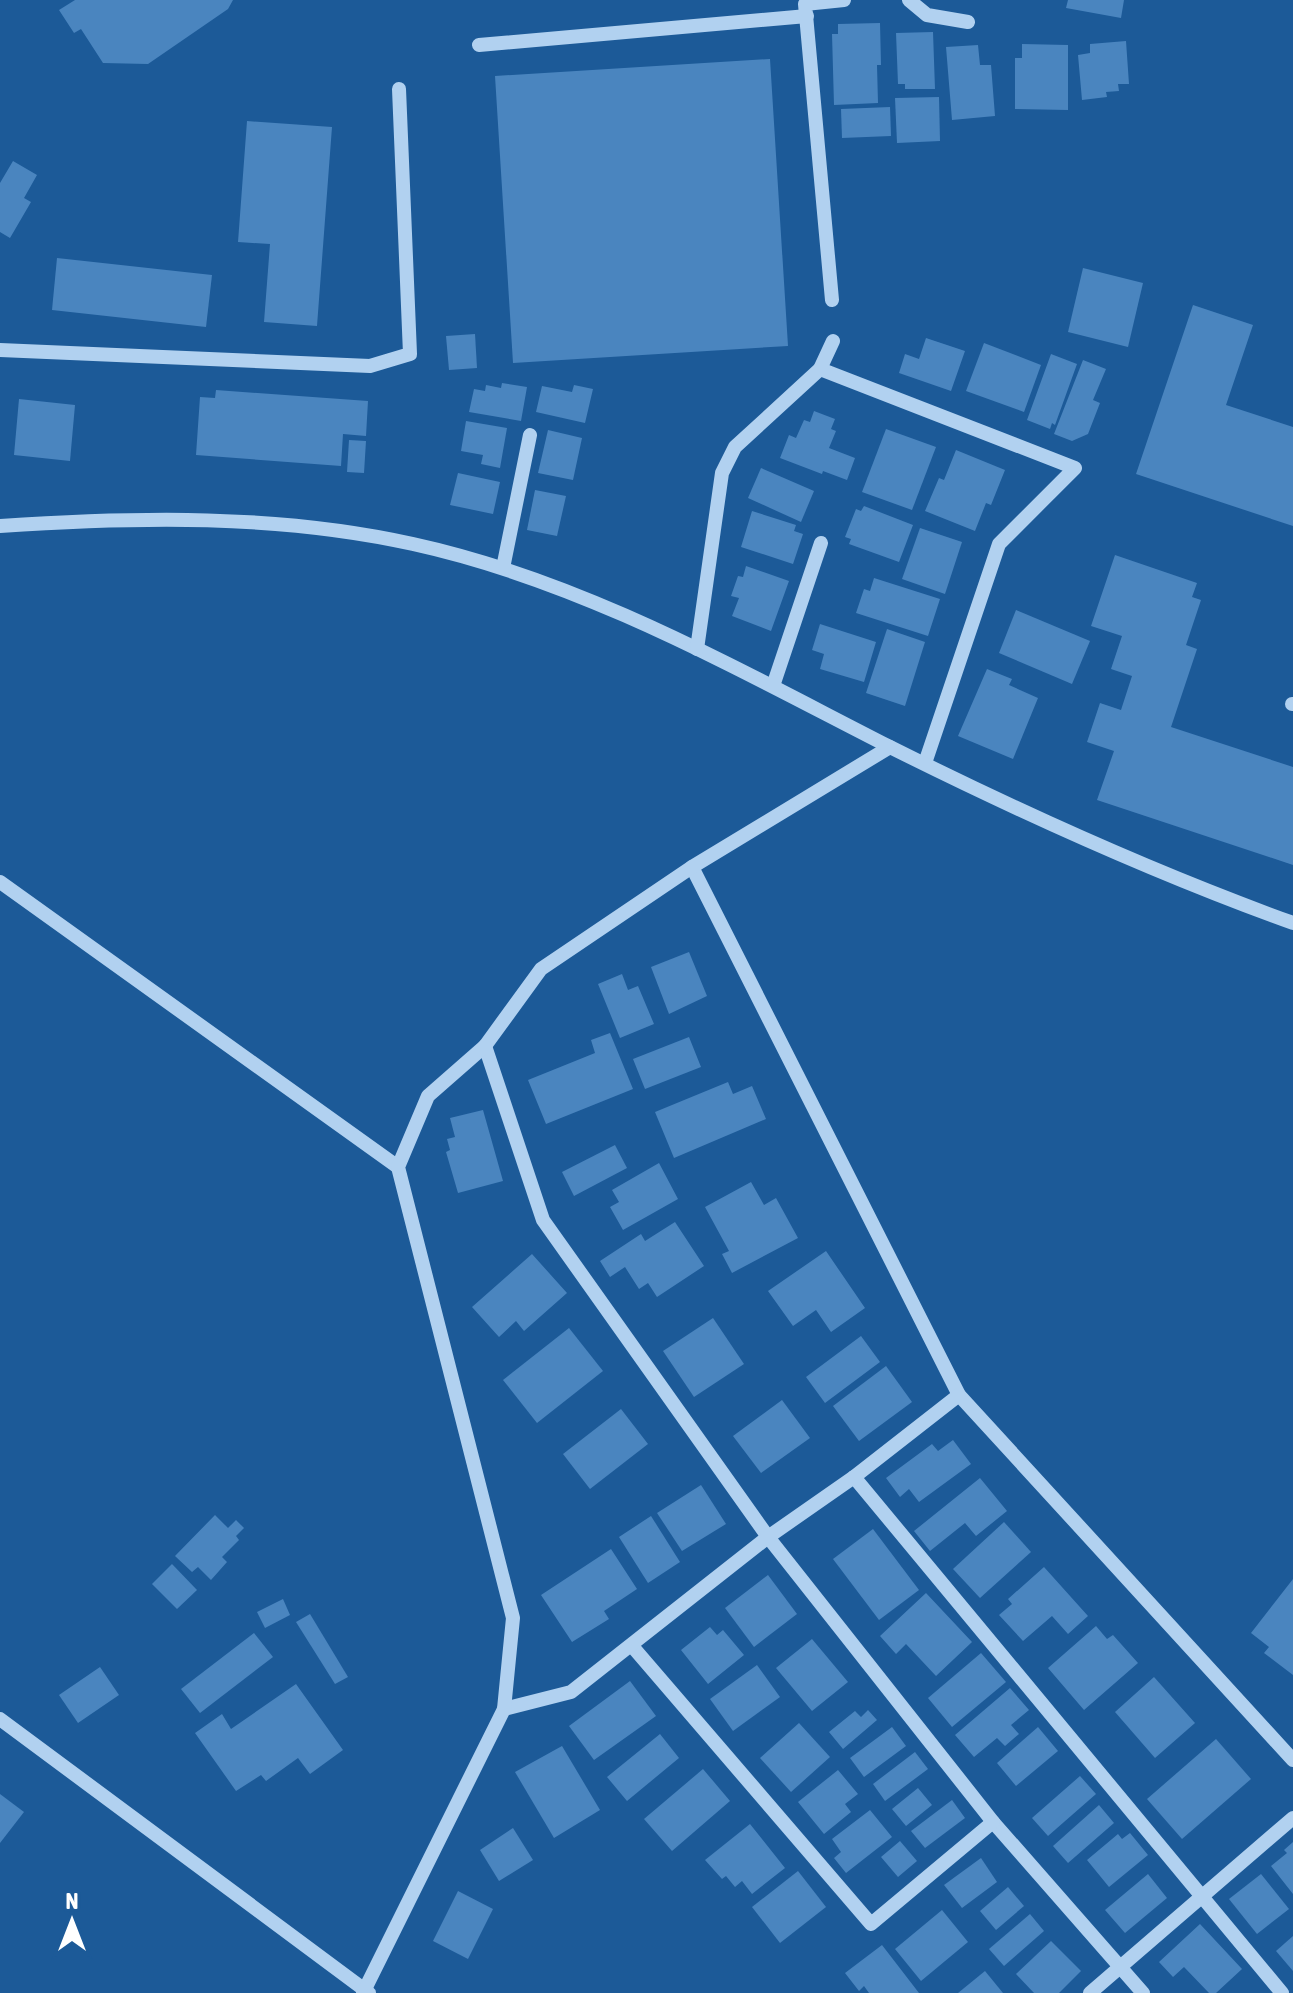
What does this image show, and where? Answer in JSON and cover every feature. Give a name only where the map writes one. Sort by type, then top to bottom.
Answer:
[{"type":"street","points":[[832,300],[805,4],[844,0]]},
{"type":"street","points":[[909,0],[927,15],[968,22]]},
{"type":"street","points":[[479,45],[807,16]]},
{"type":"street","points":[[0,350],[370,366],[410,354],[399,89]]},
{"type":"street","points":[[697,649],[722,473],[735,447],[820,369],[833,341]]},
{"type":"street","points":[[820,369],[1075,468],[999,544],[925,763]]},
{"type":"street","points":[[503,568],[530,435]]},
{"type":"street","points":[[0,526],[84,521],[205,520],[329,530],[412,544],[503,568],[592,600],[697,649],[890,747],[1108,851],[1293,923]]},
{"type":"street","points":[[773,686],[821,543]]},
{"type":"street","points":[[0,1719],[366,1992],[504,1709],[513,1618],[398,1167],[428,1096],[485,1046],[541,969],[692,867],[890,747]]},
{"type":"street","points":[[692,867],[959,1395],[1293,1760]]},
{"type":"street","points":[[0,882],[398,1167]]},
{"type":"street","points":[[485,1046],[543,1220],[768,1537],[993,1822],[1143,1993]]},
{"type":"street","points":[[504,1709],[571,1692],[768,1537],[854,1477],[959,1395]]},
{"type":"street","points":[[854,1477],[1282,1993]]},
{"type":"street","points":[[632,1646],[871,1924],[993,1822]]},
{"type":"street","points":[[1090,1993],[1293,1818]]},
{"type":"building","points":[[75,0],[233,0],[228,9],[148,64],[103,63],[81,29],[74,33],[59,10]]},
{"type":"building","points":[[1068,0],[1124,0],[1121,18],[1066,8]]},
{"type":"building","points":[[880,23],[878,103],[834,105],[832,34],[838,34],[838,24]]},
{"type":"building","points":[[933,32],[935,89],[905,89],[905,84],[898,84],[896,33]]},
{"type":"building","points":[[1126,41],[1129,84],[1118,84],[1119,91],[1106,92],[1107,97],[1082,100],[1078,55],[1090,53],[1090,44]]},
{"type":"building","points":[[1022,44],[1068,45],[1068,110],[1015,109],[1015,58],[1022,58]]},
{"type":"building","points":[[978,45],[980,65],[991,65],[995,116],[952,120],[946,47]]},
{"type":"building","points":[[770,59],[788,346],[513,363],[495,76]]},
{"type":"building","points":[[939,97],[940,141],[897,143],[895,98]]},
{"type":"building","points":[[890,107],[891,136],[842,138],[841,109]]},
{"type":"building","points":[[247,121],[332,127],[317,326],[264,322],[270,244],[238,242]]},
{"type":"building","points":[[13,161],[37,175],[24,198],[31,202],[10,238],[0,232],[0,183]]},
{"type":"building","points":[[57,258],[212,275],[206,327],[52,310]]},
{"type":"building","points":[[1083,268],[1143,283],[1128,347],[1068,332]]},
{"type":"building","points":[[1193,305],[1253,325],[1226,405],[1293,427],[1293,526],[1136,474]]},
{"type":"building","points":[[475,334],[477,368],[449,370],[446,336]]},
{"type":"building","points":[[926,338],[965,351],[951,391],[899,373],[905,354],[919,359]]},
{"type":"building","points":[[984,343],[1041,365],[1024,412],[966,391]]},
{"type":"building","points":[[1051,354],[1077,364],[1055,425],[1052,423],[1050,429],[1027,420]]},
{"type":"building","points":[[1083,360],[1106,369],[1093,400],[1100,403],[1088,434],[1072,441],[1054,434]]},
{"type":"building","points":[[502,383],[527,387],[521,421],[469,412],[474,389],[485,391],[486,385],[501,388]]},
{"type":"building","points":[[574,385],[593,389],[585,423],[536,412],[542,386],[572,392]]},
{"type":"building","points":[[216,390],[368,401],[366,436],[343,434],[341,466],[196,455],[200,397],[215,398]]},
{"type":"building","points":[[19,399],[75,405],[70,461],[14,455]]},
{"type":"building","points":[[814,411],[835,419],[831,429],[836,431],[829,448],[855,458],[847,480],[780,458],[789,435],[796,438],[804,420],[810,422]]},
{"type":"building","points":[[466,421],[507,428],[500,468],[481,464],[483,455],[461,451]]},
{"type":"building","points":[[886,429],[936,447],[912,510],[862,492]]},
{"type":"building","points":[[548,430],[582,438],[573,480],[538,473]]},
{"type":"building","points":[[349,440],[366,441],[364,473],[347,472]]},
{"type":"building","points":[[956,450],[1005,470],[991,505],[986,503],[975,531],[925,511],[939,478],[944,480]]},
{"type":"building","points":[[761,468],[814,491],[801,522],[748,498]]},
{"type":"building","points":[[458,473],[500,482],[493,514],[450,505]]},
{"type":"building","points":[[535,490],[566,496],[557,536],[527,530]]},
{"type":"building","points":[[864,506],[913,525],[899,562],[849,544],[851,539],[845,537],[856,509],[861,511]]},
{"type":"building","points":[[752,511],[796,525],[794,531],[803,534],[793,564],[741,547]]},
{"type":"building","points":[[920,528],[962,542],[945,594],[902,579]]},
{"type":"building","points":[[1115,555],[1197,583],[1192,597],[1201,600],[1186,645],[1197,649],[1171,727],[1293,767],[1293,865],[1097,800],[1114,751],[1087,742],[1100,703],[1121,710],[1132,676],[1111,669],[1122,636],[1091,626]]},
{"type":"building","points":[[746,566],[789,581],[771,631],[732,616],[739,598],[731,596],[738,576],[743,577]]},
{"type":"building","points":[[874,578],[940,599],[928,636],[856,613],[864,589],[870,591]]},
{"type":"building","points":[[1016,610],[1090,641],[1072,684],[999,653]]},
{"type":"building","points":[[820,624],[876,642],[864,682],[820,669],[824,654],[812,650]]},
{"type":"building","points":[[887,629],[925,642],[905,706],[866,693]]},
{"type":"building","points":[[987,669],[1012,679],[1009,685],[1038,698],[1013,759],[958,736]]},
{"type":"building","points":[[689,952],[707,996],[669,1014],[651,967]]},
{"type":"building","points":[[622,974],[628,990],[638,986],[654,1024],[620,1038],[598,984]]},
{"type":"building","points":[[610,1033],[633,1089],[546,1124],[528,1080],[595,1053],[591,1040]]},
{"type":"building","points":[[689,1037],[701,1067],[645,1089],[633,1059]]},
{"type":"building","points":[[728,1082],[733,1094],[752,1086],[766,1119],[674,1158],[655,1112]]},
{"type":"building","points":[[483,1110],[503,1181],[458,1193],[446,1152],[450,1150],[447,1139],[455,1137],[450,1118]]},
{"type":"building","points":[[615,1145],[627,1168],[574,1196],[562,1172]]},
{"type":"building","points":[[659,1163],[678,1199],[623,1230],[610,1207],[619,1202],[612,1190]]},
{"type":"building","points":[[751,1182],[764,1205],[776,1198],[798,1238],[732,1273],[722,1254],[729,1251],[705,1207]]},
{"type":"building","points":[[675,1222],[704,1266],[657,1297],[648,1283],[639,1289],[625,1267],[610,1277],[600,1261],[641,1234],[645,1241]]},
{"type":"building","points":[[826,1251],[865,1308],[831,1332],[816,1310],[793,1326],[768,1291]]},
{"type":"building","points":[[532,1254],[567,1293],[524,1331],[516,1321],[499,1337],[472,1307]]},
{"type":"building","points":[[713,1318],[744,1364],[694,1397],[663,1351]]},
{"type":"building","points":[[569,1328],[603,1371],[537,1423],[503,1380]]},
{"type":"building","points":[[861,1336],[880,1362],[825,1403],[806,1377]]},
{"type":"building","points":[[886,1366],[912,1402],[859,1441],[833,1406]]},
{"type":"building","points":[[782,1400],[810,1438],[761,1473],[733,1436]]},
{"type":"building","points":[[621,1409],[648,1444],[590,1489],[563,1454]]},
{"type":"building","points":[[953,1440],[971,1464],[919,1502],[909,1489],[900,1497],[886,1478],[932,1444],[938,1451]]},
{"type":"building","points":[[980,1478],[1007,1511],[976,1536],[965,1523],[930,1551],[914,1531]]},
{"type":"building","points":[[701,1485],[726,1524],[682,1551],[657,1513]]},
{"type":"building","points":[[215,1515],[228,1528],[236,1520],[244,1528],[236,1536],[239,1540],[222,1557],[227,1562],[211,1580],[198,1567],[192,1572],[175,1556]]},
{"type":"building","points":[[651,1516],[680,1562],[648,1583],[619,1537]]},
{"type":"building","points":[[1004,1522],[1031,1552],[980,1598],[953,1569]]},
{"type":"building","points":[[873,1529],[919,1590],[879,1620],[833,1559]]},
{"type":"building","points":[[611,1549],[637,1589],[604,1611],[609,1619],[572,1642],[541,1595]]},
{"type":"building","points":[[172,1564],[197,1590],[177,1609],[152,1584]]},
{"type":"building","points":[[1044,1567],[1088,1616],[1068,1634],[1052,1616],[1023,1641],[999,1615],[1012,1604],[1008,1599]]},
{"type":"building","points":[[768,1575],[797,1614],[754,1647],[725,1608]]},
{"type":"building","points":[[1293,1579],[1293,1675],[1264,1653],[1269,1647],[1251,1633]]},
{"type":"building","points":[[926,1593],[972,1642],[936,1676],[906,1644],[896,1654],[880,1636]]},
{"type":"building","points":[[283,1599],[290,1615],[265,1628],[257,1612]]},
{"type":"building","points":[[310,1614],[348,1677],[335,1684],[296,1622]]},
{"type":"building","points":[[1096,1626],[1107,1639],[1113,1635],[1138,1663],[1084,1710],[1048,1668]]},
{"type":"building","points":[[710,1627],[717,1635],[723,1630],[744,1655],[708,1684],[681,1650]]},
{"type":"building","points":[[254,1633],[273,1657],[200,1713],[181,1689]]},
{"type":"building","points":[[812,1639],[848,1682],[812,1711],[776,1668]]},
{"type":"building","points":[[981,1653],[1006,1682],[952,1727],[928,1698]]},
{"type":"building","points":[[757,1665],[780,1697],[733,1731],[710,1699]]},
{"type":"building","points":[[100,1667],[119,1695],[78,1723],[59,1695]]},
{"type":"building","points":[[1154,1677],[1195,1723],[1155,1758],[1115,1712]]},
{"type":"building","points":[[630,1681],[656,1716],[594,1760],[569,1726]]},
{"type":"building","points":[[296,1684],[343,1750],[310,1774],[298,1758],[266,1781],[261,1775],[236,1791],[195,1733],[222,1714],[231,1729]]},
{"type":"building","points":[[1010,1688],[1029,1710],[1011,1725],[1019,1734],[1005,1746],[997,1738],[974,1757],[955,1735]]},
{"type":"building","points":[[868,1710],[877,1720],[843,1749],[829,1732],[855,1711],[861,1717]]},
{"type":"building","points":[[799,1723],[830,1757],[791,1792],[760,1758]]},
{"type":"building","points":[[892,1727],[906,1746],[864,1777],[850,1758]]},
{"type":"building","points":[[1038,1727],[1058,1751],[1016,1786],[997,1763]]},
{"type":"building","points":[[660,1734],[679,1758],[627,1801],[607,1777]]},
{"type":"building","points":[[1216,1739],[1251,1779],[1182,1839],[1147,1799]]},
{"type":"building","points":[[562,1746],[600,1810],[554,1838],[515,1772]]},
{"type":"building","points":[[915,1752],[928,1769],[885,1801],[873,1784]]},
{"type":"building","points":[[703,1769],[730,1801],[672,1851],[644,1819]]},
{"type":"building","points":[[838,1770],[858,1794],[845,1804],[851,1812],[824,1834],[798,1802]]},
{"type":"building","points":[[1080,1776],[1096,1794],[1048,1836],[1032,1818]]},
{"type":"building","points":[[918,1788],[932,1805],[906,1826],[892,1809]]},
{"type":"building","points":[[0,1794],[24,1812],[0,1843]]},
{"type":"building","points":[[952,1800],[965,1818],[925,1848],[911,1831]]},
{"type":"building","points":[[1099,1805],[1114,1823],[1068,1863],[1053,1846]]},
{"type":"building","points":[[870,1810],[892,1837],[846,1873],[834,1858],[841,1852],[832,1839]]},
{"type":"building","points":[[750,1824],[785,1868],[752,1894],[742,1881],[735,1887],[726,1876],[722,1879],[705,1860]]},
{"type":"building","points":[[513,1828],[533,1860],[499,1881],[480,1850]]},
{"type":"building","points":[[1130,1833],[1148,1855],[1109,1887],[1087,1860],[1118,1834],[1122,1839]]},
{"type":"building","points":[[900,1841],[917,1861],[898,1877],[881,1857]]},
{"type":"building","points":[[1293,1842],[1293,1894],[1271,1866],[1287,1853],[1284,1850]]},
{"type":"building","points":[[981,1858],[997,1882],[962,1908],[944,1885]]},
{"type":"building","points":[[798,1871],[826,1907],[780,1943],[752,1907]]},
{"type":"building","points":[[1148,1874],[1167,1898],[1125,1933],[1105,1910]]},
{"type":"building","points":[[1261,1874],[1289,1909],[1257,1934],[1229,1899]]},
{"type":"building","points":[[1008,1887],[1024,1906],[996,1930],[980,1911]]},
{"type":"building","points":[[458,1891],[493,1909],[468,1959],[433,1941]]},
{"type":"building","points":[[942,1910],[968,1942],[921,1981],[895,1949]]},
{"type":"building","points":[[1030,1914],[1044,1931],[1004,1966],[989,1949]]},
{"type":"building","points":[[1200,1924],[1242,1969],[1216,1993],[1209,1993],[1184,1967],[1173,1977],[1159,1962]]},
{"type":"building","points":[[1293,1936],[1293,1971],[1276,1951]]},
{"type":"building","points":[[1051,1941],[1081,1971],[1059,1993],[1034,1993],[1016,1974]]},
{"type":"building","points":[[882,1945],[919,1993],[869,1993],[864,1986],[859,1991],[845,1973]]},
{"type":"building","points":[[985,1971],[1003,1993],[958,1993]]}]
